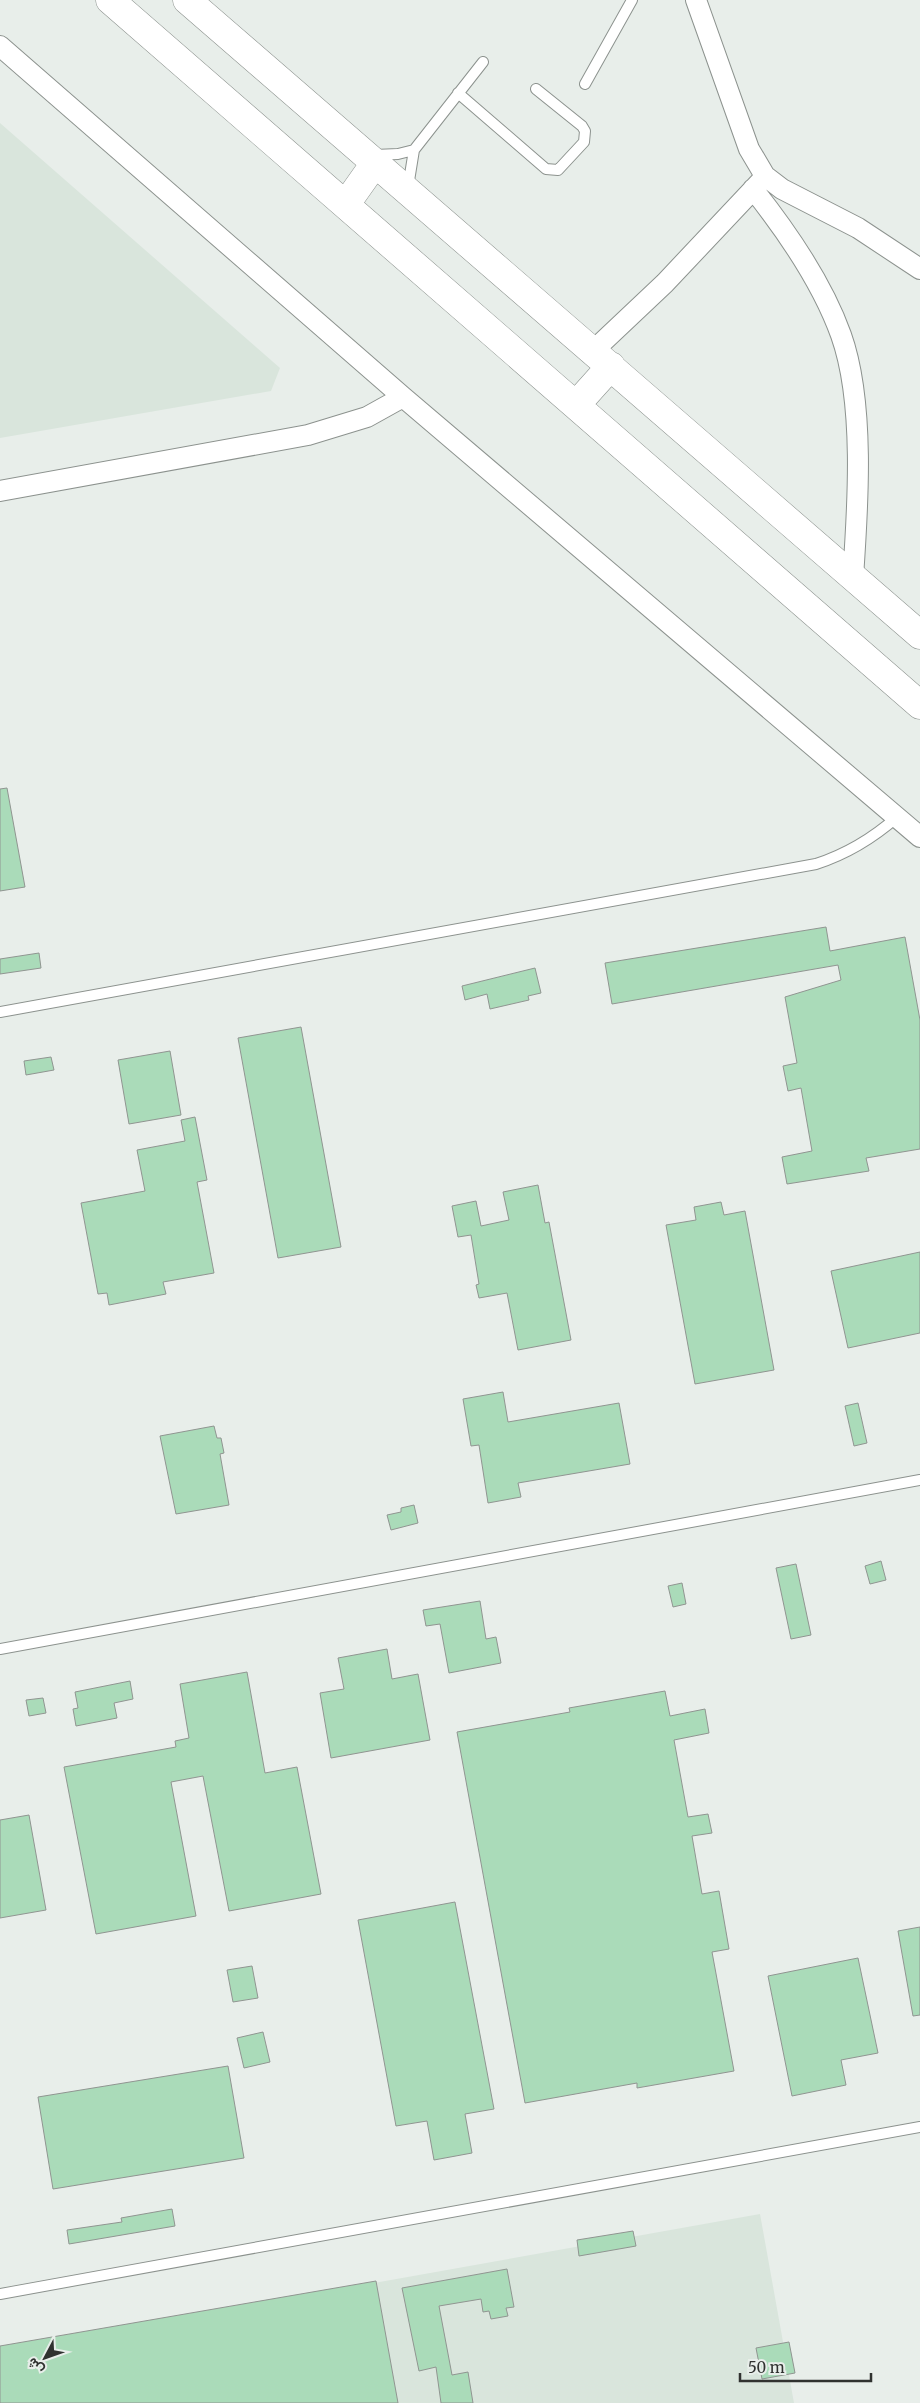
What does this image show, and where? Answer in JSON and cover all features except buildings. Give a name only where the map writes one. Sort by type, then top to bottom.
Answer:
[{"type":"street","points":[[110,0],[920,704]]},
{"type":"street","points":[[696,0],[759,182],[820,289],[835,320],[846,353],[853,387],[856,448],[853,578]]},
{"type":"street","points":[[200,7],[370,159],[920,635]]},
{"type":"street","points":[[0,46],[403,397],[920,837]]},
{"type":"street","points":[[346,204],[370,159]]},
{"type":"street","points":[[576,405],[602,359],[665,283],[759,182]]},
{"type":"street","points":[[759,182],[782,189],[858,228],[920,269]]},
{"type":"street","points":[[0,491],[308,435],[366,416],[403,397]]},
{"type":"lane","points":[[584,84],[632,0]]},
{"type":"lane","points":[[408,191],[414,150],[483,62]]},
{"type":"lane","points":[[458,93],[546,169],[558,170],[584,142],[584,131],[582,126],[536,89]]},
{"type":"lane","points":[[370,159],[414,150]]},
{"type":"lane","points":[[0,1012],[816,864],[851,850],[883,830],[897,817]]},
{"type":"lane","points":[[0,1649],[920,1480]]},
{"type":"lane","points":[[0,2294],[920,2127]]},
{"type":"shaded area","points":[[0,123],[280,368],[271,391],[0,438]]},
{"type":"shaded area","points":[[760,2214],[794,2403],[0,2403],[374,2283]]}]
